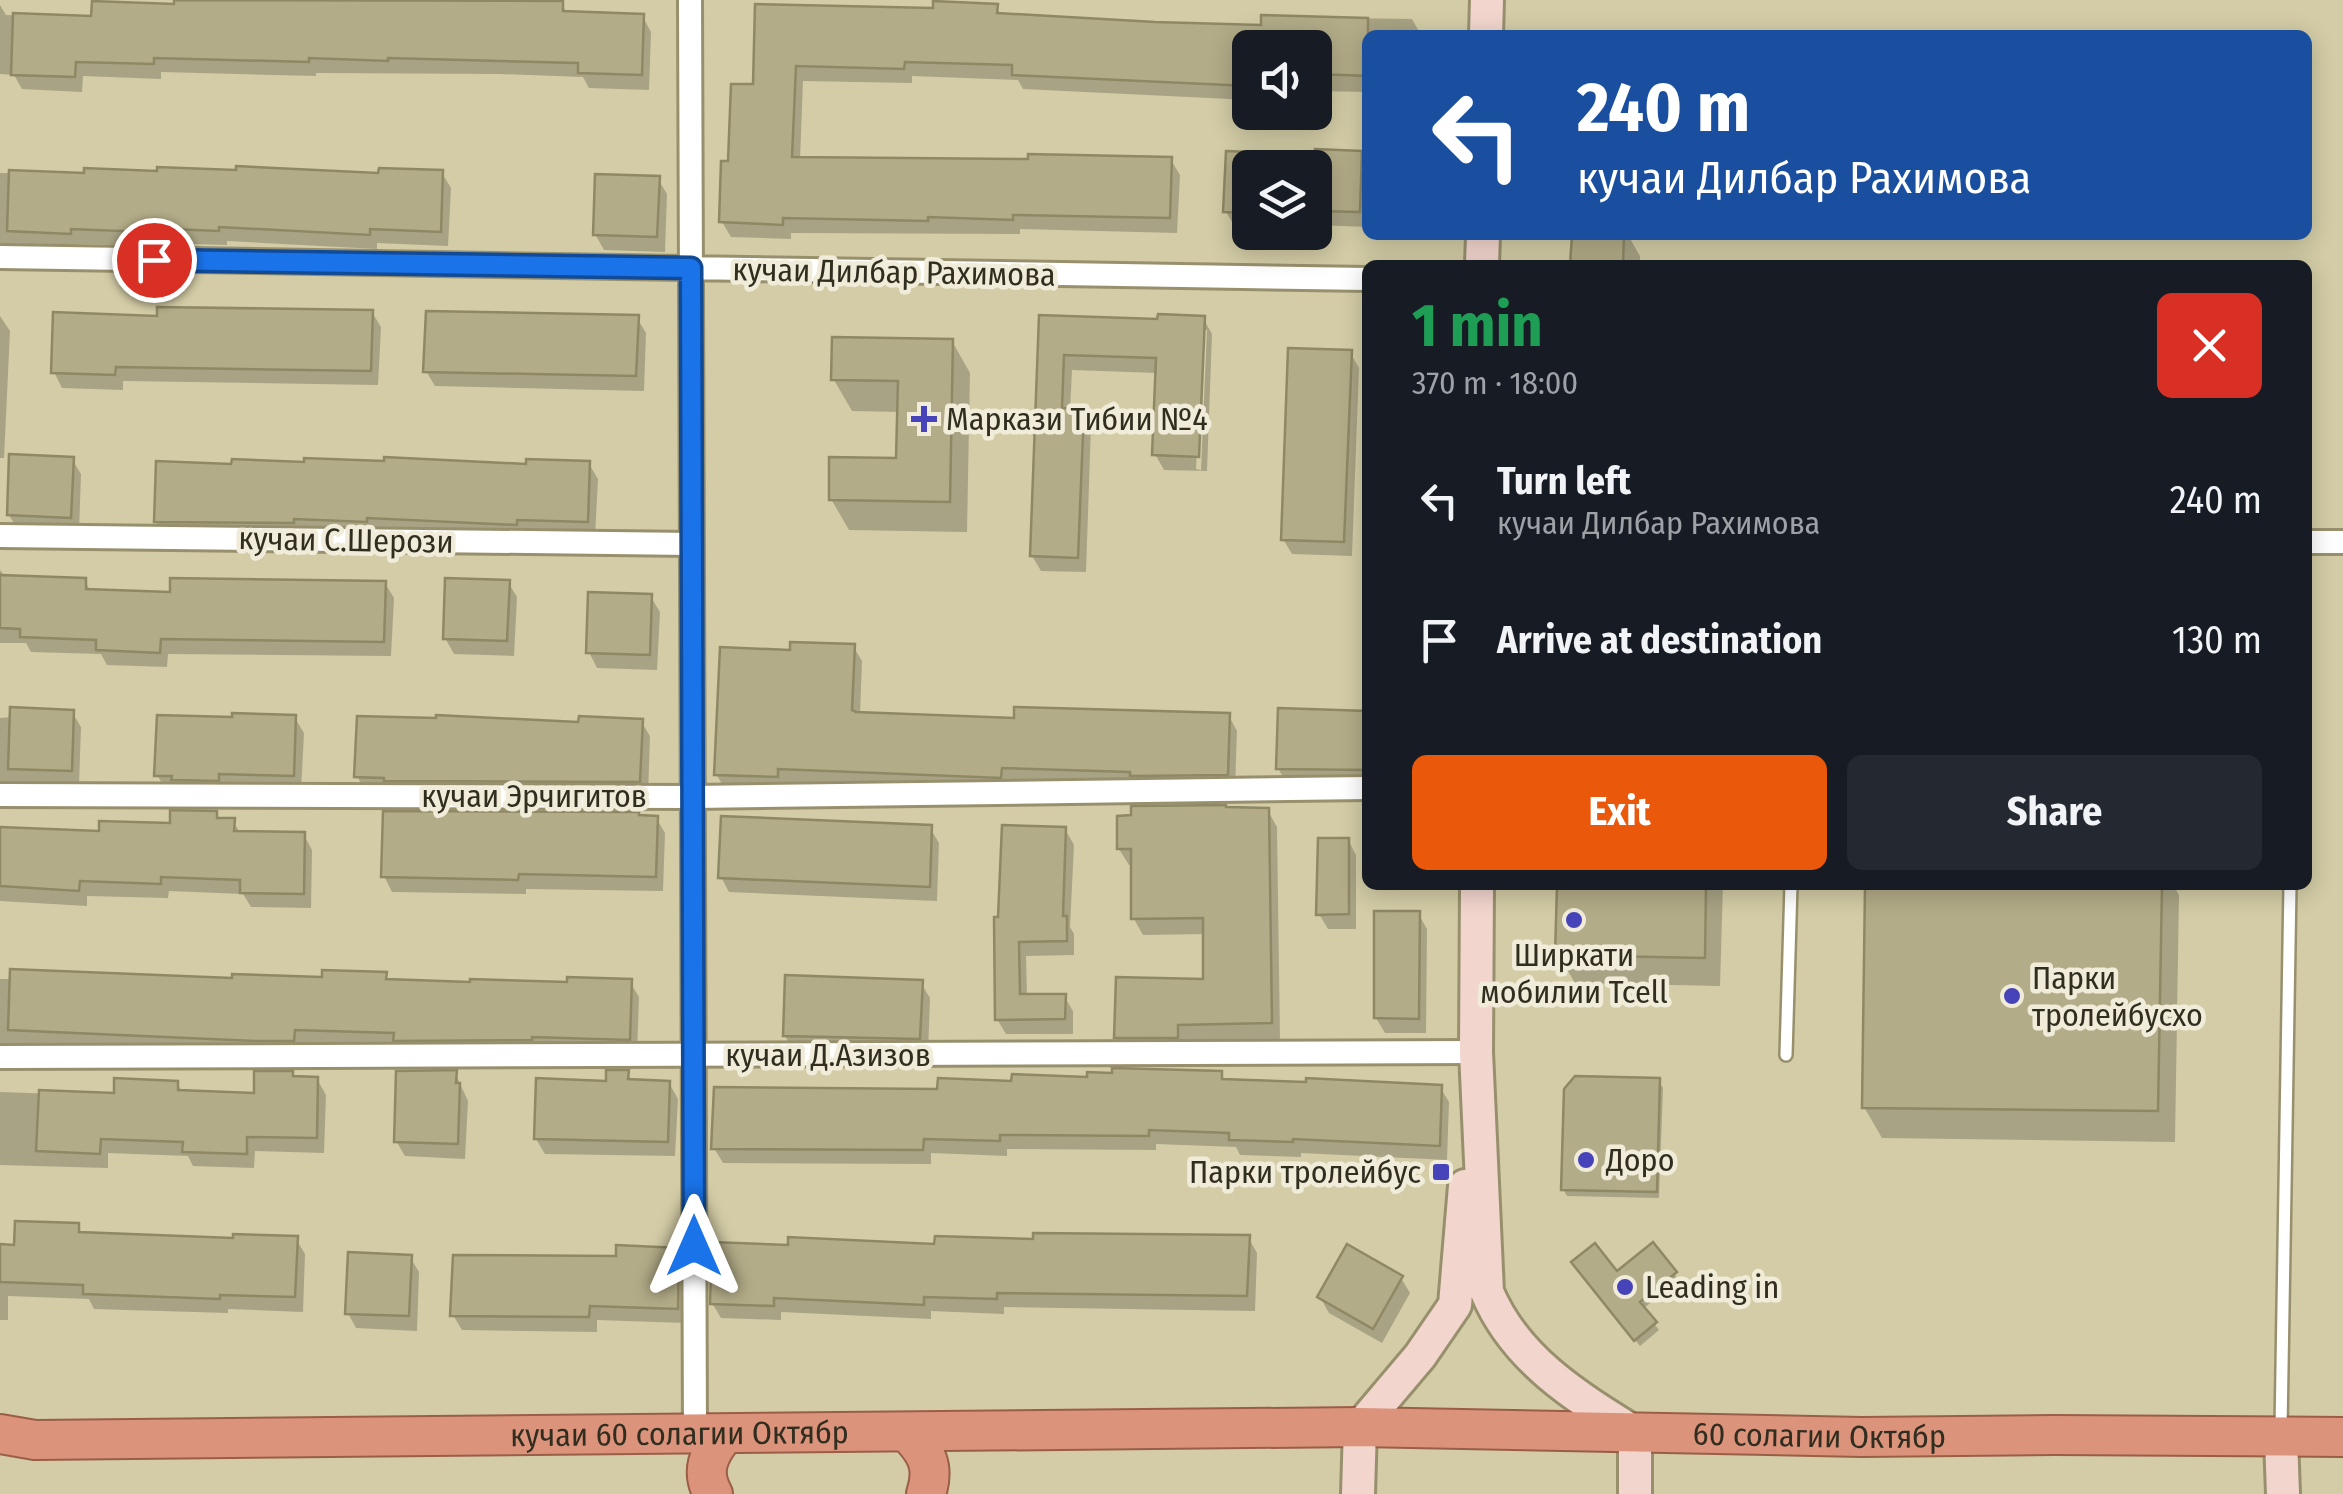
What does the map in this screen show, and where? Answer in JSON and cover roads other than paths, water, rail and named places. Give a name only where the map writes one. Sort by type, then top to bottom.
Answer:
[{"type":"highway","name":"60 солагии Октябр","points":[[1360,1426],[1862,1438],[2054,1434],[2343,1437]]},
{"type":"highway","name":"кучаи 60 солагии Октябр","points":[[0,1434],[35,1440],[1360,1426]]},
{"type":"highway","points":[[907,1432],[925,1450],[932,1475],[926,1494]]},
{"type":"highway","points":[[710,1435],[712,1449],[706,1466],[713,1494]]},
{"type":"main road","points":[[1486,0],[1486,30]]},
{"type":"main road","points":[[1477,890],[1476,1052],[1487,1292],[1520,1348],[1569,1393],[1635,1433],[1635,1494]]},
{"type":"main road","points":[[1358,1494],[1360,1426],[1420,1356],[1455,1306],[1476,1052]]},
{"type":"main road","points":[[2281,1438],[2282,1494]]},
{"type":"street","points":[[690,0],[694,1056],[710,1435]]},
{"type":"street","name":"кучаи Дилбар Рахимова","points":[[0,257],[1362,279]]},
{"type":"street","name":"кучаи С.Шерози","points":[[0,536],[692,544]]},
{"type":"street","points":[[2312,542],[2343,542]]},
{"type":"street","name":"кучаи Эрчигитов","points":[[0,795],[693,797],[1362,788]]},
{"type":"street","name":"кучаи Д.Азизов","points":[[0,1057],[1476,1052]]},
{"type":"lane","points":[[1786,1055],[1791,890]]},
{"type":"lane","points":[[2281,1438],[2290,890]]},
{"type":"place","name":"Маркази Тибии №4","points":[[924,419]]},
{"type":"place","name":"Ширкати мобилии Tcell","points":[[1574,920]]},
{"type":"place","name":"Парки тролейбусхо","points":[[2012,996]]},
{"type":"place","name":"Доро","points":[[1586,1160]]},
{"type":"place","name":"Парки тролейбус","points":[[1441,1172]]},
{"type":"place","name":"Leading in","points":[[1625,1287]]}]
